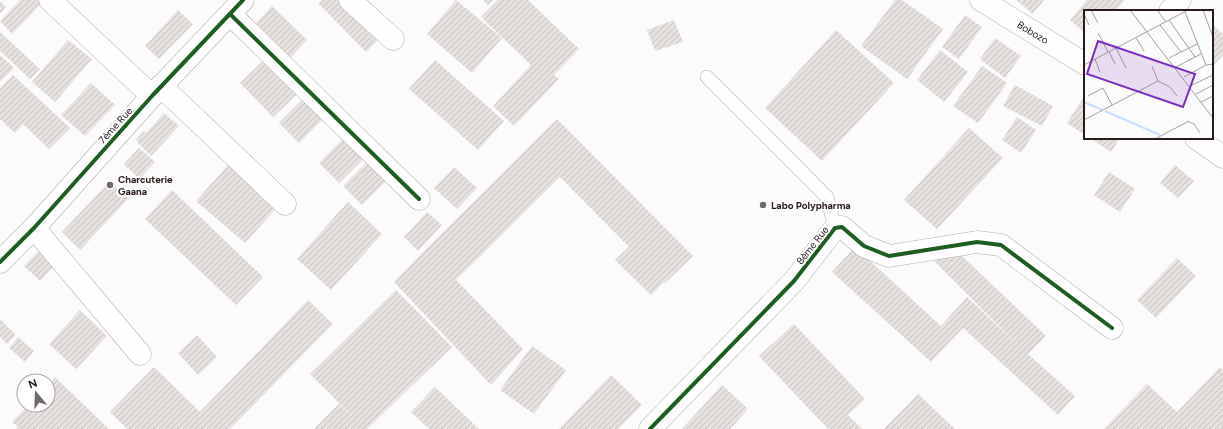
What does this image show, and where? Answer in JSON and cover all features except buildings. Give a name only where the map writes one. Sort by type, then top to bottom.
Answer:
[{"type":"street","points":[[50,0],[284,204]]},
{"type":"street","points":[[350,0],[393,39]]},
{"type":"street","points":[[1171,10],[1180,0]]},
{"type":"street","name":"Bobozo","points":[[985,1],[1084,63]]},
{"type":"street","points":[[236,7],[419,200]]},
{"type":"street","name":"7ème Rue","points":[[0,262],[34,228],[156,91],[236,7]]},
{"type":"street","points":[[1197,139],[1223,157]]},
{"type":"street","name":"8ème Rue","points":[[650,429],[794,281],[835,228],[842,227],[864,246],[889,256],[977,242],[1001,245],[1112,328]]},
{"type":"street","points":[[34,228],[140,354]]},
{"type":"lane","points":[[707,77],[827,197],[835,228]]},
{"type":"cycle path","points":[[0,262],[34,228],[152,96],[243,0]]},
{"type":"cycle path","points":[[230,14],[419,199]]},
{"type":"cycle path","points":[[650,429],[794,281],[835,228],[842,227],[864,246],[889,256],[977,242],[1001,245],[1112,328]]},
{"type":"place","name":"Charcuterie Gaana","points":[[110,185]]},
{"type":"place","name":"Labo Polypharma","points":[[763,205]]}]
